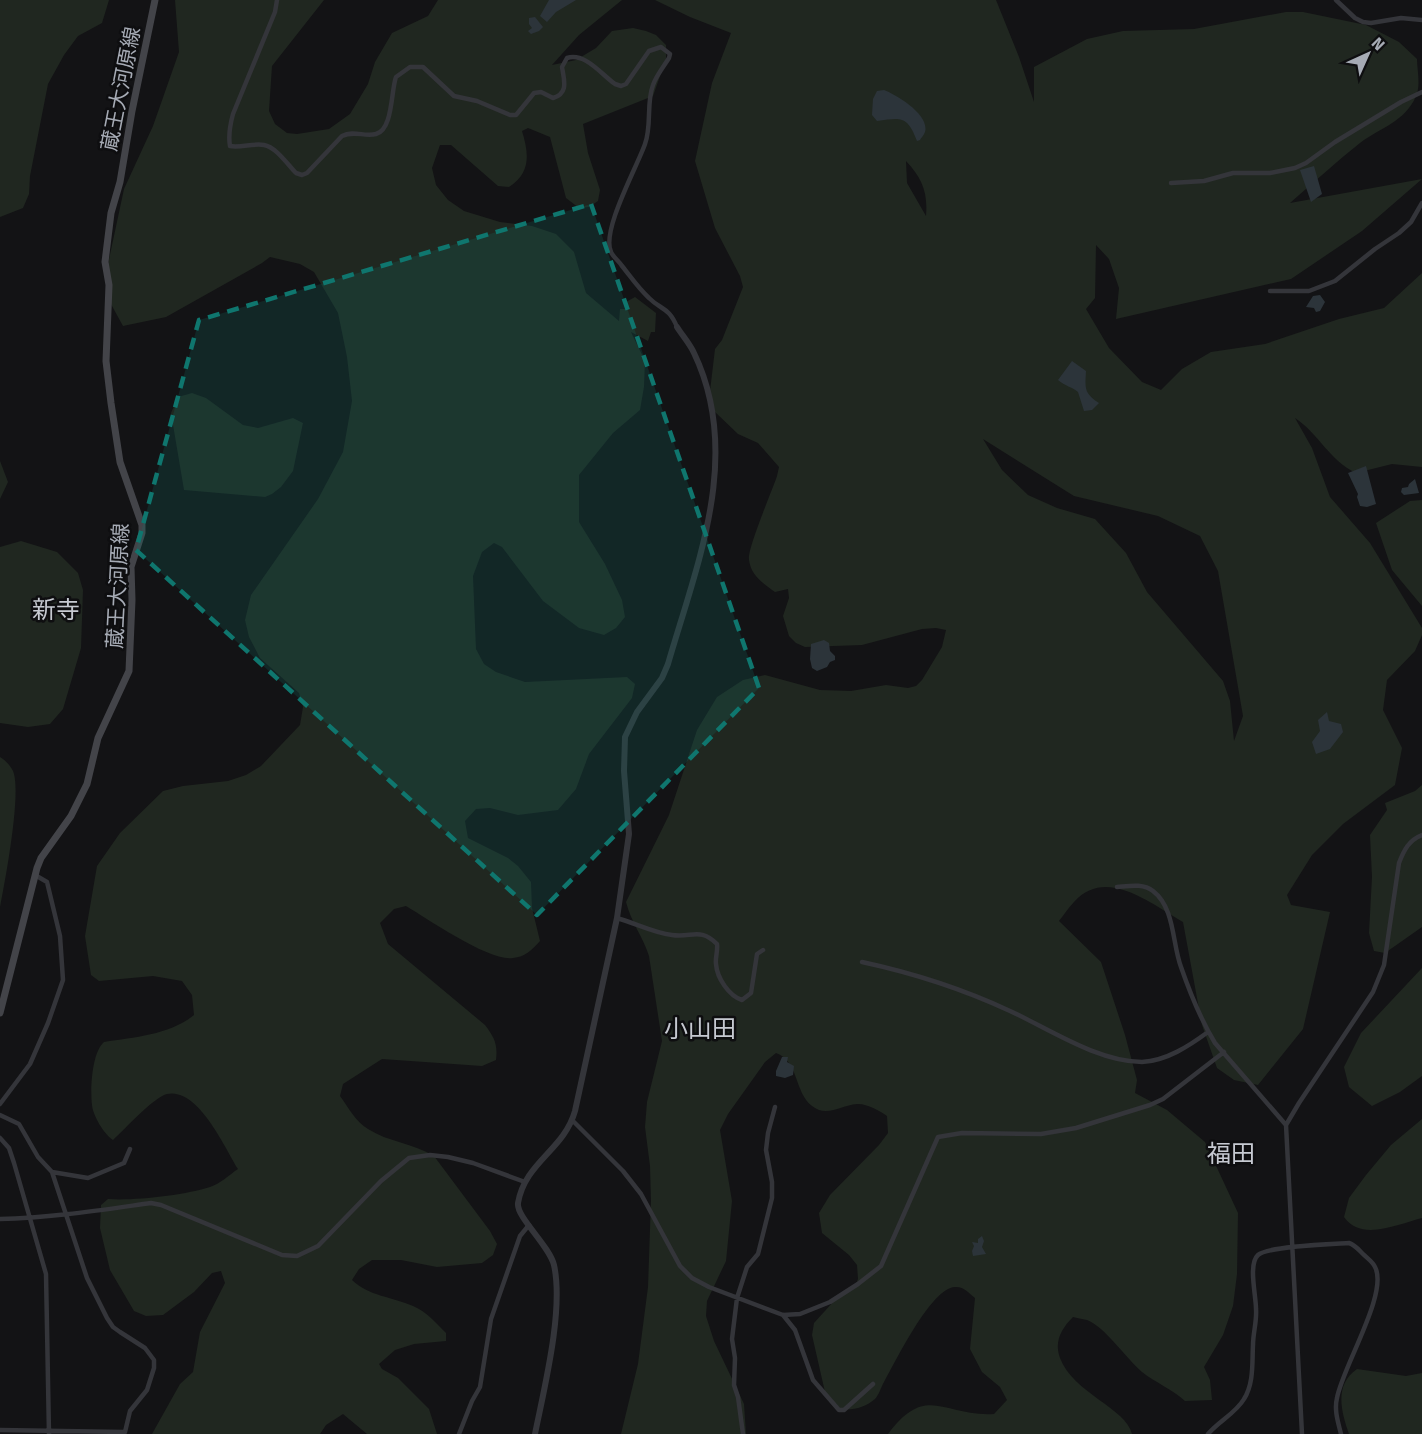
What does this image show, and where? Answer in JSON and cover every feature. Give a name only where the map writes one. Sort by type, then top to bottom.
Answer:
[{"type":"main road","name":"蔵王大河原線","points":[[0,1013],[41,858],[71,816],[87,784],[98,738],[129,670],[131,567],[142,533],[142,525],[120,462],[111,403],[106,362],[110,285],[105,262],[111,213],[120,182],[155,0]]},
{"type":"street","points":[[277,0],[275,12],[233,114],[229,129],[230,146],[263,145],[270,147],[296,173],[302,175],[308,173],[342,136],[349,133],[375,134],[381,131],[390,114],[396,77],[410,67],[423,67],[454,96],[477,101],[510,115],[516,115],[534,93],[541,92],[553,98],[563,92],[566,82],[561,67],[567,58],[572,56],[585,60],[615,84],[621,86],[626,84],[649,51],[661,46],[670,54],[653,85],[645,145],[631,173],[610,229],[609,245],[611,254],[636,285],[651,300],[664,308],[694,352],[707,390],[716,436],[715,486],[708,527],[668,664],[662,678],[637,712],[625,737],[624,771],[629,834],[617,918],[572,1120],[559,1143],[534,1167],[525,1182],[518,1203],[518,1210],[522,1218],[545,1247],[554,1264],[556,1283],[552,1344],[535,1434]]},
{"type":"street","points":[[1336,0],[1355,18],[1363,22],[1371,23],[1401,18],[1422,20]]},
{"type":"street","points":[[1171,183],[1190,183],[1233,173],[1270,173],[1295,168],[1388,109],[1422,92]]},
{"type":"street","points":[[1270,291],[1309,291],[1335,280],[1399,233],[1411,222],[1422,203]]},
{"type":"street","points":[[1302,1434],[1286,1125],[1299,1102],[1374,992],[1384,965],[1399,863],[1410,843],[1422,835]]},
{"type":"street","points":[[0,1104],[30,1064],[63,980],[60,936],[54,906],[47,882],[35,875]]},
{"type":"street","points":[[1117,887],[1145,887],[1153,891],[1163,902],[1180,965],[1209,1032],[1286,1125]]},
{"type":"street","points":[[617,918],[673,936],[699,933],[711,938],[717,944],[715,961],[720,978],[726,988],[736,998],[742,1000],[751,993],[757,954],[763,950]]},
{"type":"street","points":[[862,962],[956,988],[1092,1050],[1130,1061],[1143,1062],[1170,1055],[1209,1032]]},
{"type":"street","points":[[572,1120],[623,1171],[641,1194],[685,1272],[709,1287],[783,1315],[800,1314],[830,1302],[880,1266],[938,1137],[962,1133],[1041,1134],[1076,1128],[1162,1099],[1224,1052]]},
{"type":"street","points":[[743,1434],[733,1375],[735,1358],[732,1339],[737,1298],[747,1267],[758,1254],[772,1198],[772,1182],[766,1150],[775,1107]]},
{"type":"street","points":[[0,1115],[19,1124],[38,1157],[52,1172],[87,1278],[107,1318],[113,1327],[145,1348],[154,1360],[154,1368],[147,1390],[130,1411],[125,1432],[0,1430]]},
{"type":"street","points":[[0,1138],[9,1148],[46,1274],[49,1432]]},
{"type":"street","points":[[52,1172],[88,1178],[124,1163],[130,1149]]},
{"type":"street","points":[[0,1219],[67,1215],[152,1203],[290,1257],[307,1253],[318,1246],[381,1181],[409,1158],[430,1155],[448,1157],[473,1163],[525,1182]]},
{"type":"street","points":[[459,1434],[484,1376],[494,1310],[520,1236],[529,1225]]},
{"type":"street","points":[[1208,1434],[1245,1398],[1252,1373],[1256,1311],[1255,1257],[1261,1252],[1293,1247],[1349,1243],[1356,1246],[1377,1270],[1377,1288],[1371,1310],[1337,1396],[1336,1406],[1341,1434]]},
{"type":"street","points":[[783,1315],[795,1330],[813,1380],[839,1410],[844,1410],[873,1384]]},
{"type":"highlighted area","points":[[591,204],[759,688],[537,915],[136,550],[199,320]]},
{"type":"shaded area","points":[[0,0],[109,0],[102,23],[78,36],[64,55],[48,84],[30,176],[29,194],[23,208],[0,217]]},
{"type":"shaded area","points":[[175,0],[324,0],[272,66],[269,111],[275,124],[287,133],[297,134],[329,129],[350,114],[368,84],[375,62],[392,33],[428,16],[438,0],[622,0],[579,35],[552,65],[576,60],[596,48],[612,31],[633,28],[646,31],[656,35],[666,45],[666,59],[653,96],[583,124],[588,153],[600,190],[598,201],[589,207],[579,208],[566,198],[550,137],[528,128],[522,131],[527,155],[525,169],[516,182],[509,187],[498,186],[451,145],[440,145],[432,168],[436,185],[448,200],[464,211],[500,222],[532,226],[556,234],[574,252],[586,293],[619,321],[620,309],[629,309],[626,302],[635,297],[656,313],[655,332],[651,332],[648,341],[631,332],[645,361],[640,410],[613,433],[579,475],[579,522],[605,564],[622,600],[625,617],[616,628],[604,635],[579,628],[543,601],[502,547],[494,543],[482,552],[473,576],[476,649],[484,664],[496,672],[525,682],[627,677],[635,684],[632,698],[589,754],[576,789],[558,810],[518,815],[490,808],[476,809],[465,821],[468,838],[508,858],[531,882],[532,908],[540,941],[525,955],[513,958],[503,957],[475,947],[406,906],[394,909],[380,923],[388,944],[485,1025],[495,1041],[496,1060],[482,1066],[382,1059],[343,1084],[340,1096],[356,1118],[368,1129],[434,1156],[490,1231],[497,1244],[493,1255],[482,1263],[437,1267],[401,1260],[372,1260],[359,1269],[352,1280],[365,1290],[418,1308],[446,1333],[446,1341],[414,1344],[395,1350],[379,1364],[382,1369],[398,1378],[429,1409],[437,1434],[367,1434],[343,1414],[326,1425],[320,1434],[152,1434],[180,1384],[193,1372],[200,1332],[225,1283],[221,1271],[212,1273],[194,1292],[163,1315],[146,1316],[134,1311],[110,1270],[100,1228],[101,1205],[108,1199],[145,1198],[200,1190],[217,1184],[238,1169],[218,1134],[200,1109],[178,1094],[162,1096],[113,1140],[106,1134],[94,1114],[92,1105],[94,1062],[100,1047],[104,1042],[140,1037],[184,1022],[194,1015],[192,995],[182,981],[153,976],[99,981],[91,975],[85,936],[97,866],[120,833],[163,791],[183,786],[228,781],[246,775],[261,766],[300,725],[303,707],[299,693],[260,658],[249,637],[245,620],[251,595],[318,499],[343,452],[352,401],[347,357],[338,313],[314,272],[300,264],[270,257],[166,317],[123,326],[106,295],[108,264],[124,189],[153,126],[179,52]]},
{"type":"shaded area","points":[[549,0],[576,0],[556,12],[547,22],[540,16]]},
{"type":"shaded area","points":[[655,0],[996,0],[1034,102],[1034,67],[1087,39],[1123,31],[1194,29],[1286,12],[1303,12],[1366,25],[1399,42],[1417,59],[1419,82],[1417,92],[1406,112],[1360,143],[1290,203],[1422,179],[1362,231],[1291,279],[1116,319],[1119,288],[1109,259],[1096,245],[1095,298],[1086,309],[1109,348],[1142,382],[1161,390],[1182,369],[1211,352],[1265,344],[1339,319],[1384,308],[1422,273],[1422,467],[1392,464],[1356,473],[1331,454],[1311,431],[1295,418],[1312,448],[1330,497],[1370,543],[1422,628],[1422,635],[1415,651],[1387,680],[1383,710],[1402,748],[1395,785],[1343,824],[1312,855],[1287,895],[1291,905],[1330,912],[1303,1029],[1258,1085],[1234,1080],[1217,1068],[1202,1025],[1183,922],[1143,898],[1114,888],[1100,887],[1087,892],[1074,902],[1059,921],[1101,962],[1137,1080],[1135,1093],[1167,1110],[1205,1142],[1238,1213],[1237,1274],[1233,1306],[1223,1335],[1204,1367],[1210,1380],[1212,1400],[1185,1401],[1142,1372],[1094,1323],[1073,1317],[1062,1331],[1058,1341],[1058,1352],[1067,1370],[1087,1391],[1120,1416],[1132,1434],[888,1434],[902,1418],[914,1409],[936,1406],[976,1414],[994,1414],[1007,1400],[1000,1387],[982,1372],[970,1349],[975,1298],[966,1290],[958,1287],[946,1291],[935,1299],[925,1312],[905,1343],[875,1399],[859,1408],[841,1409],[825,1392],[812,1335],[814,1323],[834,1301],[855,1287],[858,1279],[857,1265],[849,1255],[822,1233],[819,1213],[830,1195],[888,1133],[887,1116],[860,1104],[829,1111],[812,1106],[802,1093],[789,1063],[776,1053],[765,1062],[728,1114],[720,1130],[732,1201],[726,1261],[707,1301],[706,1316],[714,1341],[744,1404],[746,1434],[621,1434],[638,1364],[648,1287],[651,1201],[650,1166],[645,1127],[647,1102],[662,1041],[649,956],[626,902],[669,815],[697,730],[717,697],[743,680],[765,675],[820,690],[851,691],[886,685],[908,688],[916,686],[942,647],[946,630],[922,629],[862,645],[805,647],[796,643],[789,636],[783,616],[789,598],[788,589],[775,592],[752,571],[749,554],[779,467],[758,443],[738,434],[714,411],[710,391],[715,349],[722,340],[743,287],[740,276],[715,228],[695,161],[712,83],[731,33]],"holes":[[[906,161],[923,186],[926,216],[907,183]],[[983,439],[1074,496],[1158,516],[1200,536],[1218,571],[1243,716],[1234,741],[1230,701],[1223,681],[1147,592],[1126,553],[1095,519],[1057,508],[1028,495],[1002,470]]]},
{"type":"shaded area","points":[[535,17],[543,27],[531,34],[528,31],[532,28],[529,18]]},
{"type":"shaded area","points":[[884,90],[911,106],[923,119],[925,132],[920,140],[917,141],[906,122],[898,119],[877,121],[872,115],[873,99],[877,91]]},
{"type":"shaded area","points":[[1314,166],[1322,194],[1311,202],[1300,170]]},
{"type":"shaded area","points":[[1320,295],[1325,302],[1320,311],[1316,312],[1314,308],[1306,307],[1313,296]]},
{"type":"shaded area","points":[[1072,361],[1086,371],[1086,390],[1099,403],[1092,410],[1084,411],[1078,392],[1058,380]]},
{"type":"shaded area","points":[[192,393],[206,398],[243,425],[258,428],[293,418],[303,423],[293,471],[281,487],[265,497],[184,490],[171,413],[178,397]]},
{"type":"shaded area","points":[[0,461],[8,482],[0,499]]},
{"type":"shaded area","points":[[1366,466],[1376,504],[1367,507],[1360,506],[1358,494],[1348,473]]},
{"type":"shaded area","points":[[1415,479],[1419,493],[1404,495],[1401,492],[1402,488],[1408,487]]},
{"type":"shaded area","points":[[1422,500],[1422,606],[1392,570],[1376,523],[1410,501]]},
{"type":"shaded area","points":[[21,541],[57,552],[78,573],[83,590],[81,648],[63,709],[50,724],[28,727],[0,723],[0,547]]},
{"type":"shaded area","points":[[824,640],[829,643],[835,660],[827,667],[817,671],[812,668],[810,659],[811,644]]},
{"type":"shaded area","points":[[1327,712],[1329,721],[1341,724],[1343,732],[1330,749],[1316,754],[1312,742],[1320,731],[1318,720]]},
{"type":"shaded area","points":[[0,757],[13,771],[15,797],[12,837],[0,907]]},
{"type":"shaded area","points":[[1422,785],[1422,927],[1385,953],[1374,951],[1369,933],[1372,877],[1370,835],[1387,810],[1385,803],[1415,791]]},
{"type":"shaded area","points":[[1422,968],[1422,1076],[1400,1092],[1372,1106],[1349,1087],[1344,1067],[1361,1033]]},
{"type":"shaded area","points":[[782,1057],[788,1057],[787,1062],[794,1066],[793,1075],[785,1078],[776,1076]]},
{"type":"shaded area","points":[[1422,1119],[1422,1218],[1370,1230],[1360,1229],[1351,1224],[1344,1217],[1349,1198],[1391,1145]]},
{"type":"shaded area","points":[[982,1236],[984,1241],[982,1247],[986,1254],[973,1256],[972,1242],[978,1243],[978,1239]]},
{"type":"shaded area","points":[[1357,1369],[1406,1376],[1422,1373],[1422,1434],[1349,1434],[1341,1399],[1345,1383]]},
{"type":"district","name":"新寺","points":[[56,610]]},
{"type":"district","name":"小山田","points":[[700,1029]]},
{"type":"district","name":"福田","points":[[1231,1154]]}]
